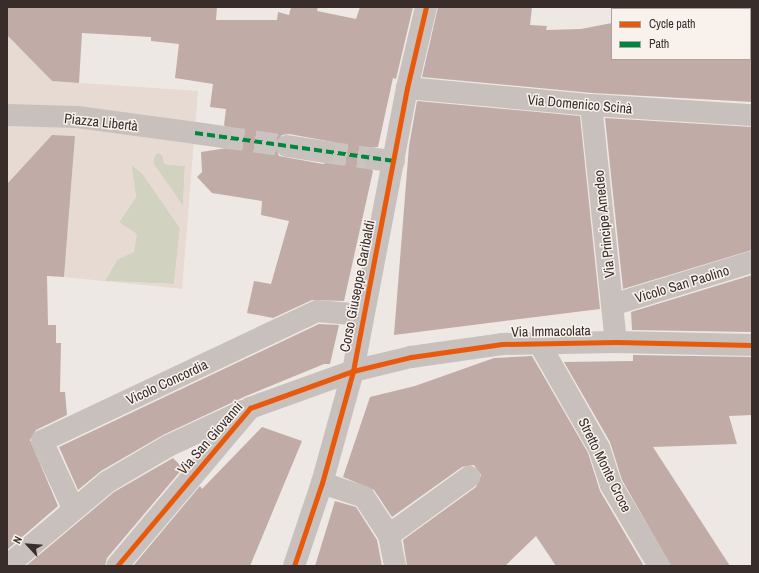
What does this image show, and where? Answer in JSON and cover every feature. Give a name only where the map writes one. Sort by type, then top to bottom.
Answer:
[{"type":"street","name":"Corso Giuseppe Garibaldi","points":[[294,566],[322,483],[353,371],[363,315],[385,160],[408,88],[426,7]]},
{"type":"street","name":"Via Domenico Scinà","points":[[408,88],[591,105],[752,115]]},
{"type":"street","name":"Via Principe Amedeo","points":[[591,105],[616,342]]},
{"type":"street","name":"Piazza Libertà","points":[[7,115],[77,118],[222,137]]},
{"type":"street","points":[[287,146],[325,152]]},
{"type":"street","name":"Vicolo San Paolino","points":[[612,305],[752,262]]},
{"type":"street","name":"Vicolo Concordia","points":[[73,508],[42,441],[318,310],[363,315]]},
{"type":"street","name":"Via Immacolata","points":[[353,371],[454,350],[502,344],[616,342],[752,345]]},
{"type":"street","name":"Stretto Monte Croce","points":[[539,343],[599,448],[611,485],[658,566]]},
{"type":"street","name":"Via San Giovanni","points":[[117,566],[250,408],[353,371]]},
{"type":"street","points":[[7,566],[73,508],[138,461],[250,408]]},
{"type":"street","points":[[389,535],[468,477]]},
{"type":"street","points":[[322,483],[364,497],[389,535],[395,566]]},
{"type":"green space","points":[[159,152],[164,157],[164,164],[185,166],[183,206],[153,163],[154,156]]},
{"type":"green space","points":[[131,164],[142,173],[180,228],[174,284],[105,281],[117,260],[119,222],[136,197]]},
{"type":"shaded area","points":[[7,35],[52,81],[198,91],[182,289],[64,277],[75,136],[52,135],[7,184]],"holes":[[[156,153],[162,154],[164,164],[185,166],[183,206],[153,163]],[[131,165],[142,173],[180,228],[174,284],[105,281],[117,260],[134,252],[137,234],[119,222],[136,197]]]},
{"type":"building","points":[[7,7],[217,7],[216,20],[277,20],[278,12],[289,15],[291,7],[318,7],[317,11],[356,19],[360,7],[413,7],[396,79],[393,78],[378,147],[370,148],[363,157],[364,164],[373,171],[344,301],[312,300],[273,318],[247,313],[254,281],[271,284],[289,221],[261,215],[262,201],[212,193],[197,177],[202,172],[201,152],[227,148],[234,139],[234,133],[224,125],[226,109],[210,107],[213,84],[175,78],[179,44],[151,41],[151,37],[82,33],[79,83],[52,81],[7,35]],"holes":[[[289,134],[333,142],[337,148],[335,160],[323,164],[279,156],[275,144],[282,135]]]},
{"type":"building","points":[[438,7],[532,7],[530,25],[547,26],[546,30],[581,29],[611,23],[611,60],[752,59],[752,102],[592,93],[422,77]]},
{"type":"building","points":[[417,101],[580,116],[600,309],[394,335],[409,146]]},
{"type":"building","points":[[605,118],[752,127],[752,250],[623,289]]},
{"type":"building","points":[[52,135],[75,136],[64,277],[47,276],[48,325],[56,325],[56,343],[61,343],[60,392],[65,392],[67,415],[36,430],[30,440],[58,506],[7,550],[7,184]]},
{"type":"building","points":[[752,275],[752,332],[632,330],[631,312]]},
{"type":"building","points":[[319,324],[339,325],[330,364],[324,364],[246,396],[163,435],[101,471],[78,490],[59,447]]},
{"type":"building","points":[[633,355],[752,357],[752,415],[729,416],[737,444],[653,447],[730,566],[671,566],[622,480],[610,442],[564,362],[633,361]]},
{"type":"building","points":[[532,356],[588,453],[600,491],[644,566],[556,566],[536,536],[505,566],[407,566],[403,540],[476,487],[481,475],[474,465],[462,467],[392,517],[374,490],[343,477],[370,397],[415,386],[494,358]]},
{"type":"building","points":[[262,427],[302,441],[250,566],[133,566],[200,486],[202,489]]},
{"type":"building","points":[[173,458],[183,468],[107,558],[105,566],[26,566],[114,492]]},
{"type":"building","points":[[335,501],[356,507],[377,540],[382,566],[315,566]]},
{"type":"tunnel","points":[[222,137],[287,146]]},
{"type":"tunnel","points":[[325,152],[375,159]]},
{"type":"marked path","points":[[195,133],[394,161]]},
{"type":"cycle path","points":[[294,566],[322,483],[353,371],[407,88],[426,7]]},
{"type":"cycle path","points":[[117,566],[250,408],[353,371],[411,357],[502,344],[616,342],[752,345]]}]
